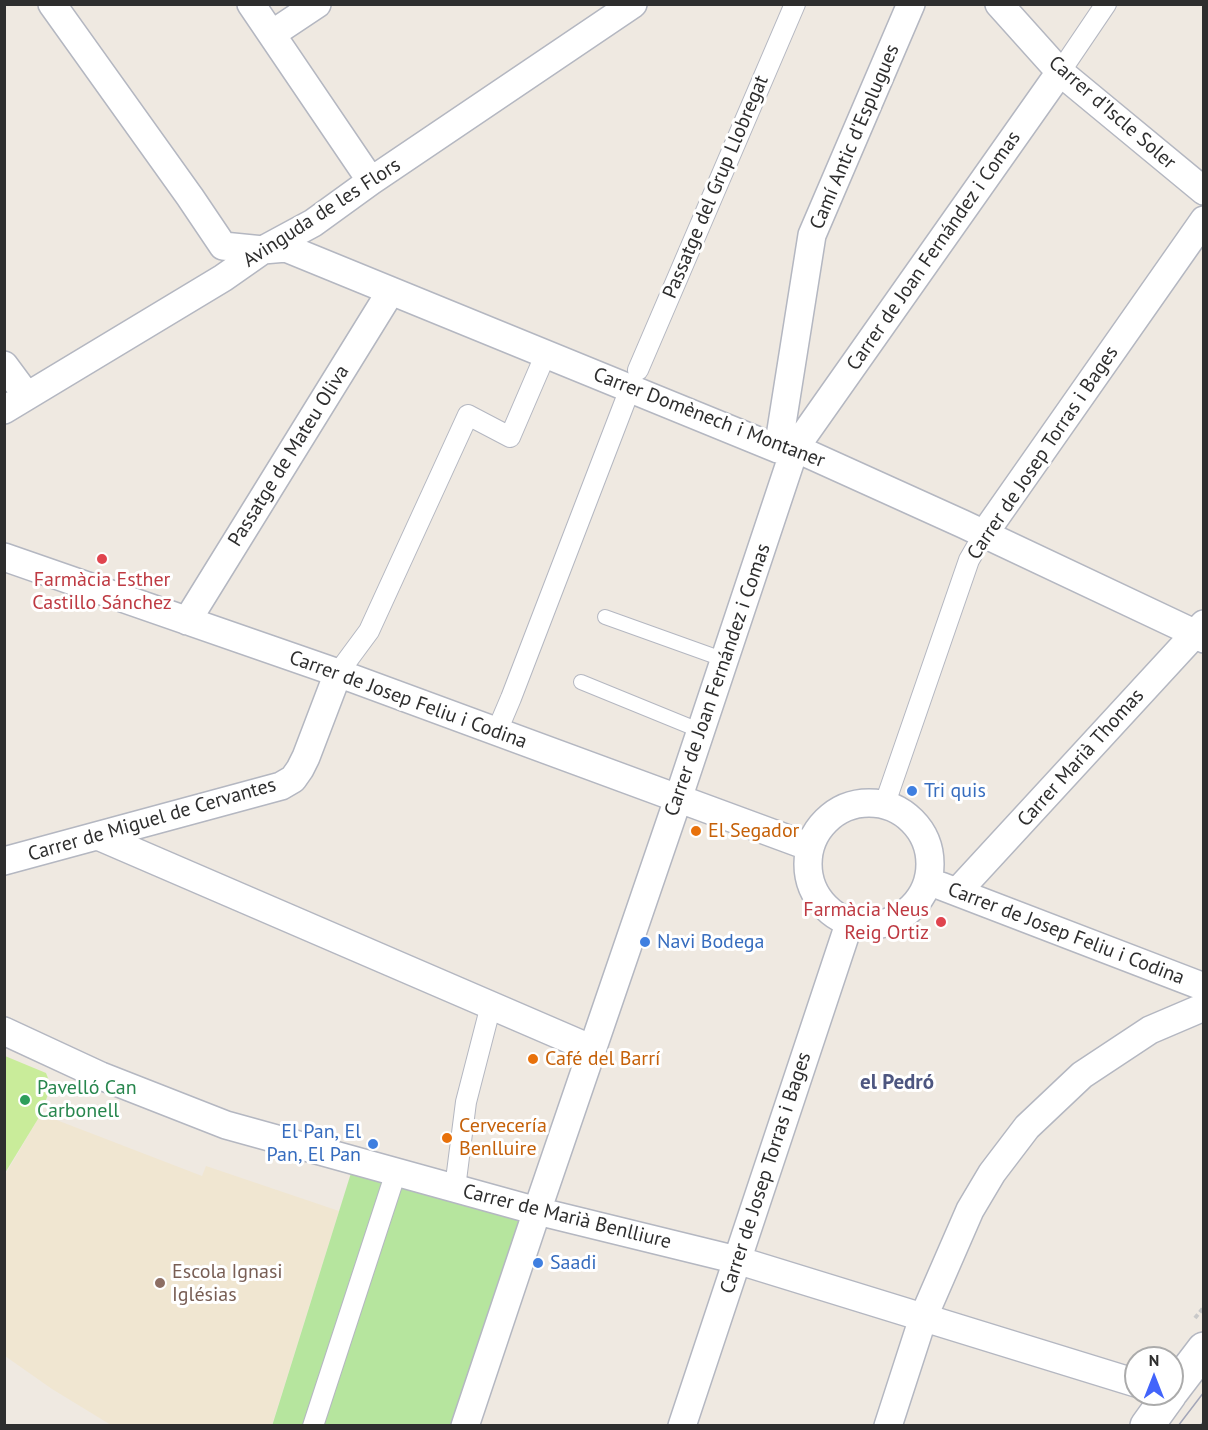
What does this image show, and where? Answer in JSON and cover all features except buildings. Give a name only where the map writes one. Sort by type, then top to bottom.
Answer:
[{"type":"street","name":"Carrer Domènech i Montaner","points":[[52,4],[223,246],[263,250],[286,248],[544,354],[787,448],[1200,632]]},
{"type":"street","points":[[251,4],[371,181]]},
{"type":"street","points":[[272,34],[317,4]]},
{"type":"street","name":"Avinguda de les Flors","points":[[16,403],[231,272],[263,250],[313,223],[371,181],[633,4]]},
{"type":"street","name":"Passatge del Grup Llobregat","points":[[638,370],[795,4]]},
{"type":"street","name":"Camí Antic d'Esplugues","points":[[787,448],[812,236],[911,4]]},
{"type":"street","name":"Carrer d'Iscle Soler","points":[[999,4],[1060,72],[1203,191]]},
{"type":"street","name":"Carrer de Joan Fernández i Comas","points":[[465,1425],[725,660],[787,448],[1060,72],[1106,4]]},
{"type":"street","name":"Carrer de Josep Torras i Bages","points":[[884,806],[969,560],[984,534],[1203,220]]},
{"type":"street","name":"Passatge de Mateu Oliva","points":[[187,621],[386,299],[388,290]]},
{"type":"street","points":[[338,673],[369,631],[468,415],[510,437],[544,354]]},
{"type":"street","points":[[4,364],[16,403]]},
{"type":"street","points":[[497,731],[626,399]]},
{"type":"street","name":"Carrer de Josep Feliu i Codina","points":[[4,557],[338,673],[810,848]]},
{"type":"street","name":"Carrer Marià Thomas","points":[[958,891],[1200,632]]},
{"type":"street","name":"Carrer de Miguel de Cervantes","points":[[4,861],[281,786],[293,778],[306,758],[338,673]]},
{"type":"street","points":[[862,803],[884,806],[896,809],[910,819],[921,832],[928,848],[930,865],[927,882],[920,898],[908,911],[892,920],[875,924],[857,924],[827,908],[816,895],[810,880],[808,864],[810,848],[818,831],[829,817],[844,808],[862,803]]},
{"type":"street","points":[[98,836],[592,1049]]},
{"type":"street","name":"Carrer de Josep Feliu i Codina","points":[[927,882],[958,891],[1203,987]]},
{"type":"street","name":"Carrer de Josep Torras i Bages","points":[[682,1425],[850,921]]},
{"type":"street","points":[[455,1188],[466,1102],[491,1005]]},
{"type":"street","points":[[888,1425],[923,1318],[970,1210],[992,1173],[1026,1127],[1082,1075],[1150,1030],[1203,1007]]},
{"type":"street","name":"Carrer de Marià Benlliure","points":[[4,1031],[101,1076],[225,1125],[537,1211],[737,1260],[1124,1379]]},
{"type":"street","points":[[313,1425],[396,1172]]},
{"type":"street","points":[[1184,1375],[1203,1349]]},
{"type":"street","points":[[1148,1425],[1162,1406]]},
{"type":"lane","points":[[605,617],[725,660]]},
{"type":"lane","points":[[581,682],[701,731]]},
{"type":"shaded area","name":"Escola Ignasi Iglésias","points":[[41,1114],[202,1176],[206,1166],[339,1211],[272,1425],[111,1425],[52,1389],[5,1356],[5,1175]]},
{"type":"green space","name":"Pavelló Can Carbonell","points":[[5,1056],[46,1073],[51,1086],[41,1114],[5,1173]]},
{"type":"green space","points":[[351,1173],[521,1220],[452,1425],[272,1426]]},
{"type":"tram line","points":[[1178,1426],[1204,1392]]},
{"type":"tram line","points":[[1200,1426],[1204,1421]]},
{"type":"place","name":"Farmàcia Esther Castillo Sánchez","points":[[102,559]]},
{"type":"place","name":"Tri quis","points":[[912,791]]},
{"type":"place","name":"El Segador","points":[[696,831]]},
{"type":"place","name":"Farmàcia Neus Reig Ortiz","points":[[941,922]]},
{"type":"place","name":"Navi Bodega","points":[[645,942]]},
{"type":"place","name":"Café del Barrí","points":[[533,1059]]},
{"type":"place","name":"Pavelló Can Carbonell","points":[[25,1100]]},
{"type":"place","name":"Cervecería Benlluire","points":[[447,1138]]},
{"type":"place","name":"El Pan, El Pan, El Pan","points":[[373,1144]]},
{"type":"place","name":"Saadi","points":[[538,1263]]},
{"type":"place","name":"Escola Ignasi Iglésias","points":[[160,1283]]},
{"type":"district","name":"el Pedró","points":[[897,1083]]}]
